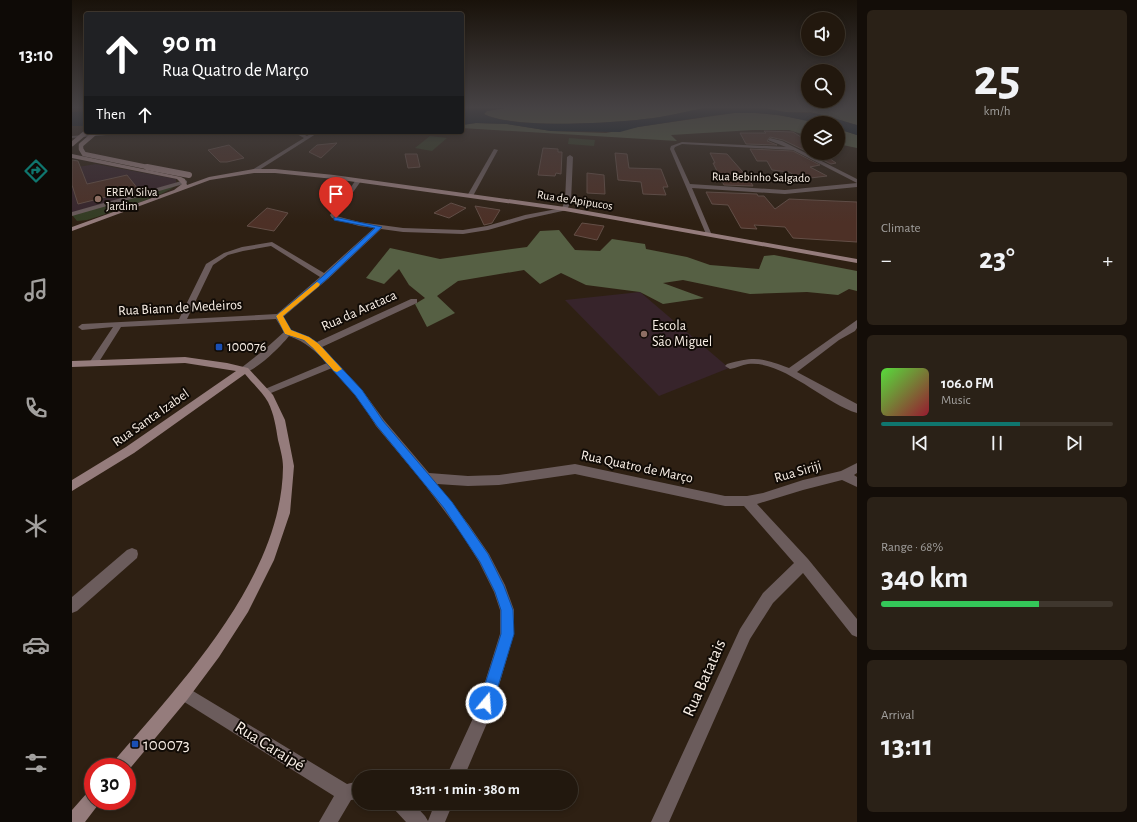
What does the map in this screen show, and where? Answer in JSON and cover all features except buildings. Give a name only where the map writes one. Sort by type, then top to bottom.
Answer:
[{"type":"main road","points":[[81,146],[84,154],[208,179]]},
{"type":"main road","points":[[72,156],[179,178],[185,182],[182,187],[175,192]]},
{"type":"main road","points":[[72,227],[175,192],[208,179],[254,171],[288,172]]},
{"type":"main road","points":[[72,227],[158,203],[230,180],[288,172]]},
{"type":"main road","name":"Rua de Apipucos","points":[[288,172],[565,209],[708,233],[857,261]]},
{"type":"main road","points":[[158,203],[208,179]]},
{"type":"main road","points":[[72,364],[185,360],[244,370],[268,391],[283,429],[288,456],[289,477],[282,520],[270,554],[253,591],[216,651],[183,693],[128,758]]},
{"type":"main road","name":"Rua Santa Izabel","points":[[72,486],[130,450],[244,370]]},
{"type":"main road","points":[[74,822],[84,810]]},
{"type":"street","points":[[254,171],[294,146]]},
{"type":"street","points":[[674,146],[672,149],[708,233]]},
{"type":"street","points":[[736,146],[794,150]]},
{"type":"street","points":[[788,146],[857,181]]},
{"type":"street","points":[[470,196],[496,150]]},
{"type":"street","points":[[358,181],[336,210],[333,215],[334,217],[379,227],[424,231],[473,232],[525,217],[565,209],[568,201],[570,157]]},
{"type":"street","points":[[72,214],[185,182]]},
{"type":"street","name":"Rua Bebinho Salgado","points":[[688,186],[785,192],[857,185]]},
{"type":"street","points":[[316,346],[306,339],[288,332],[279,316],[325,277],[379,227]]},
{"type":"street","points":[[182,321],[210,264],[226,254],[242,248],[272,244],[325,277]]},
{"type":"street","name":"Rua da Arataca","points":[[334,364],[316,346],[414,301]]},
{"type":"street","name":"Rua Biann de Medeiros","points":[[82,327],[182,321],[218,321],[279,316]]},
{"type":"street","points":[[790,372],[836,338],[852,329],[857,323]]},
{"type":"street","points":[[94,363],[120,324]]},
{"type":"street","points":[[244,370],[279,343],[288,332]]},
{"type":"street","points":[[730,366],[755,361],[765,362],[790,372],[857,409]]},
{"type":"street","points":[[268,391],[334,364],[359,392],[380,423],[452,511],[484,558],[500,590],[507,610],[507,634],[482,716],[458,770]]},
{"type":"street","name":"Rua Siriji","points":[[747,501],[843,475],[857,468]]},
{"type":"street","name":"Rua Quatro de Março","points":[[426,478],[451,481],[510,479],[560,470],[575,469],[725,501],[747,501]]},
{"type":"street","points":[[843,475],[857,482]]},
{"type":"street","points":[[747,501],[803,563],[857,630]]},
{"type":"street","points":[[72,606],[132,554]]},
{"type":"street","name":"Rua Batatais","points":[[660,822],[744,634],[768,598],[803,563]]},
{"type":"street","name":"Rua Caraipé","points":[[183,693],[352,792]]},
{"type":"street","points":[[328,822],[352,792]]},
{"type":"street","points":[[407,810],[419,822]]},
{"type":"street","points":[[436,822],[441,810]]},
{"type":"shaded area","name":"EREM Silva Jardim","points":[[96,164],[176,179],[176,184],[72,213],[72,168]]},
{"type":"shaded area","name":"Escola São Miguel","points":[[640,292],[729,368],[659,396],[565,300]]},
{"type":"green space","points":[[417,146],[437,146],[432,151],[415,148]]},
{"type":"green space","points":[[176,185],[161,194],[87,220],[77,221],[72,215]]},
{"type":"green space","points":[[559,230],[575,250],[600,251],[612,239],[645,244],[646,249],[687,257],[710,265],[759,269],[764,256],[774,255],[857,271],[857,291],[849,289],[838,295],[807,292],[750,294],[683,280],[663,283],[704,298],[663,304],[640,292],[586,285],[561,273],[540,284],[524,270],[458,281],[437,296],[455,313],[427,327],[415,304],[425,298],[409,285],[399,269],[384,284],[366,278],[390,248],[440,259],[527,247],[540,231]]},
{"type":"slow traffic","points":[[317,284],[279,316],[288,332],[306,339],[316,346],[337,369]]},
{"type":"place","name":"EREM Silva Jardim","points":[[98,199]]},
{"type":"place","name":"Escola São Miguel","points":[[644,334]]},
{"type":"place","name":"100076","points":[[219,347]]},
{"type":"place","name":"100073","points":[[135,744]]},
{"type":"route","points":[[336,218],[379,227],[325,277],[279,316],[288,332],[306,339],[316,346],[359,392],[380,423],[448,505],[484,558],[500,590],[507,610],[507,634],[486,703]]}]
